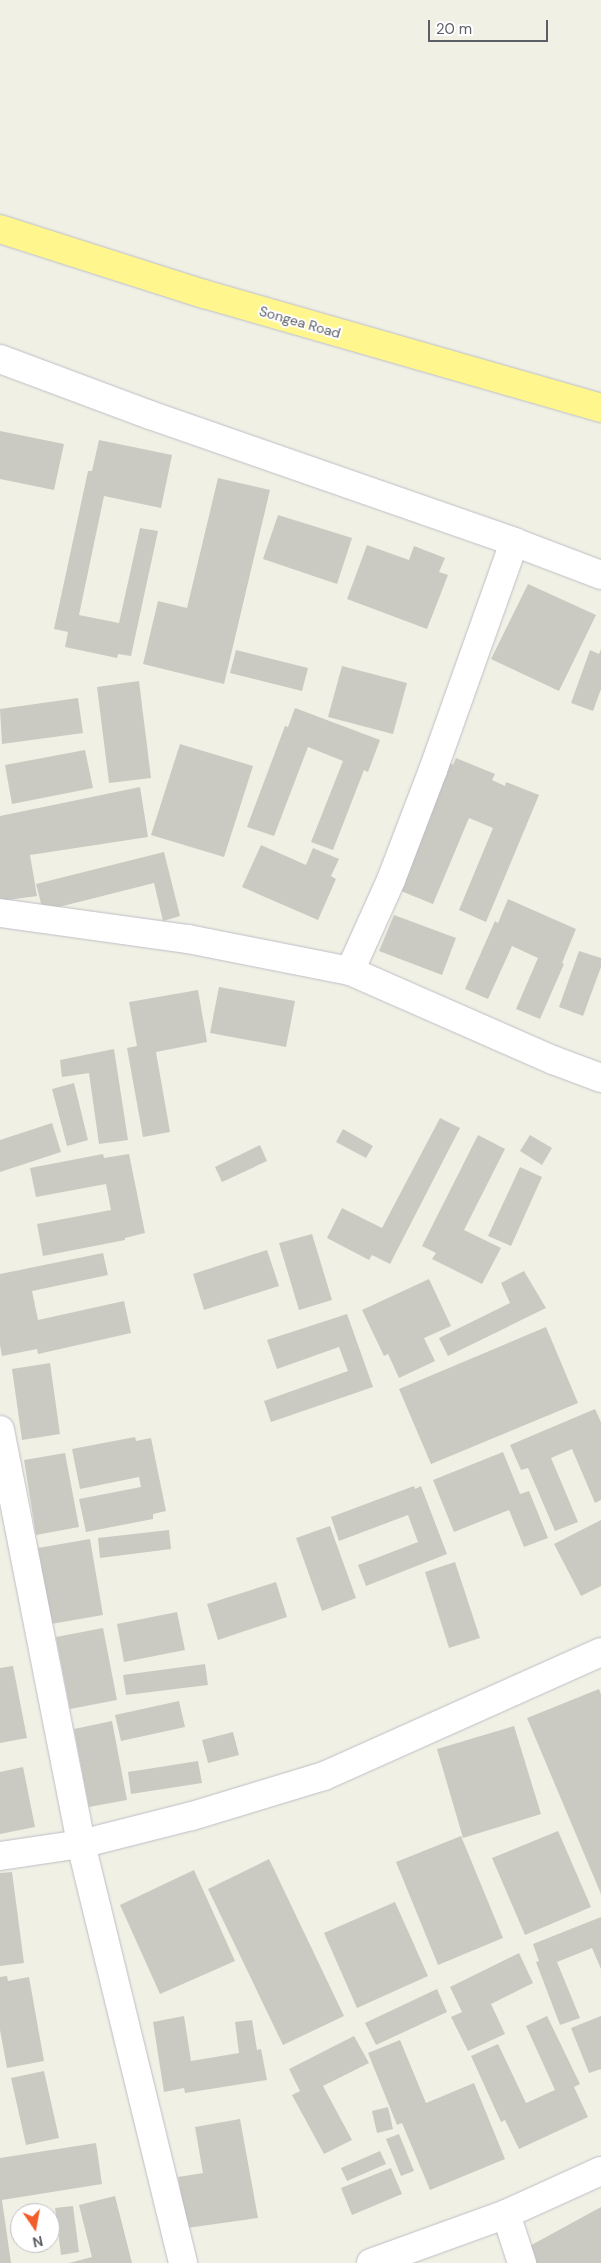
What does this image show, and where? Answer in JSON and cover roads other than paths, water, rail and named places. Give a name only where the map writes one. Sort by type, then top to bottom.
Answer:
[{"type":"highway","name":"Songea Road","points":[[0,229],[204,294],[601,408]]},
{"type":"street","points":[[0,358],[150,415],[514,542],[601,575]]},
{"type":"street","points":[[350,971],[390,880],[433,770],[514,542]]},
{"type":"street","points":[[0,913],[188,939],[350,971],[553,1060],[601,1078]]},
{"type":"street","points":[[0,1430],[81,1844],[183,2263]]},
{"type":"street","points":[[0,1856],[81,1844],[192,1816],[324,1776],[601,1652]]},
{"type":"street","points":[[371,2263],[506,2214],[601,2171]]},
{"type":"street","points":[[506,2214],[522,2263]]}]
